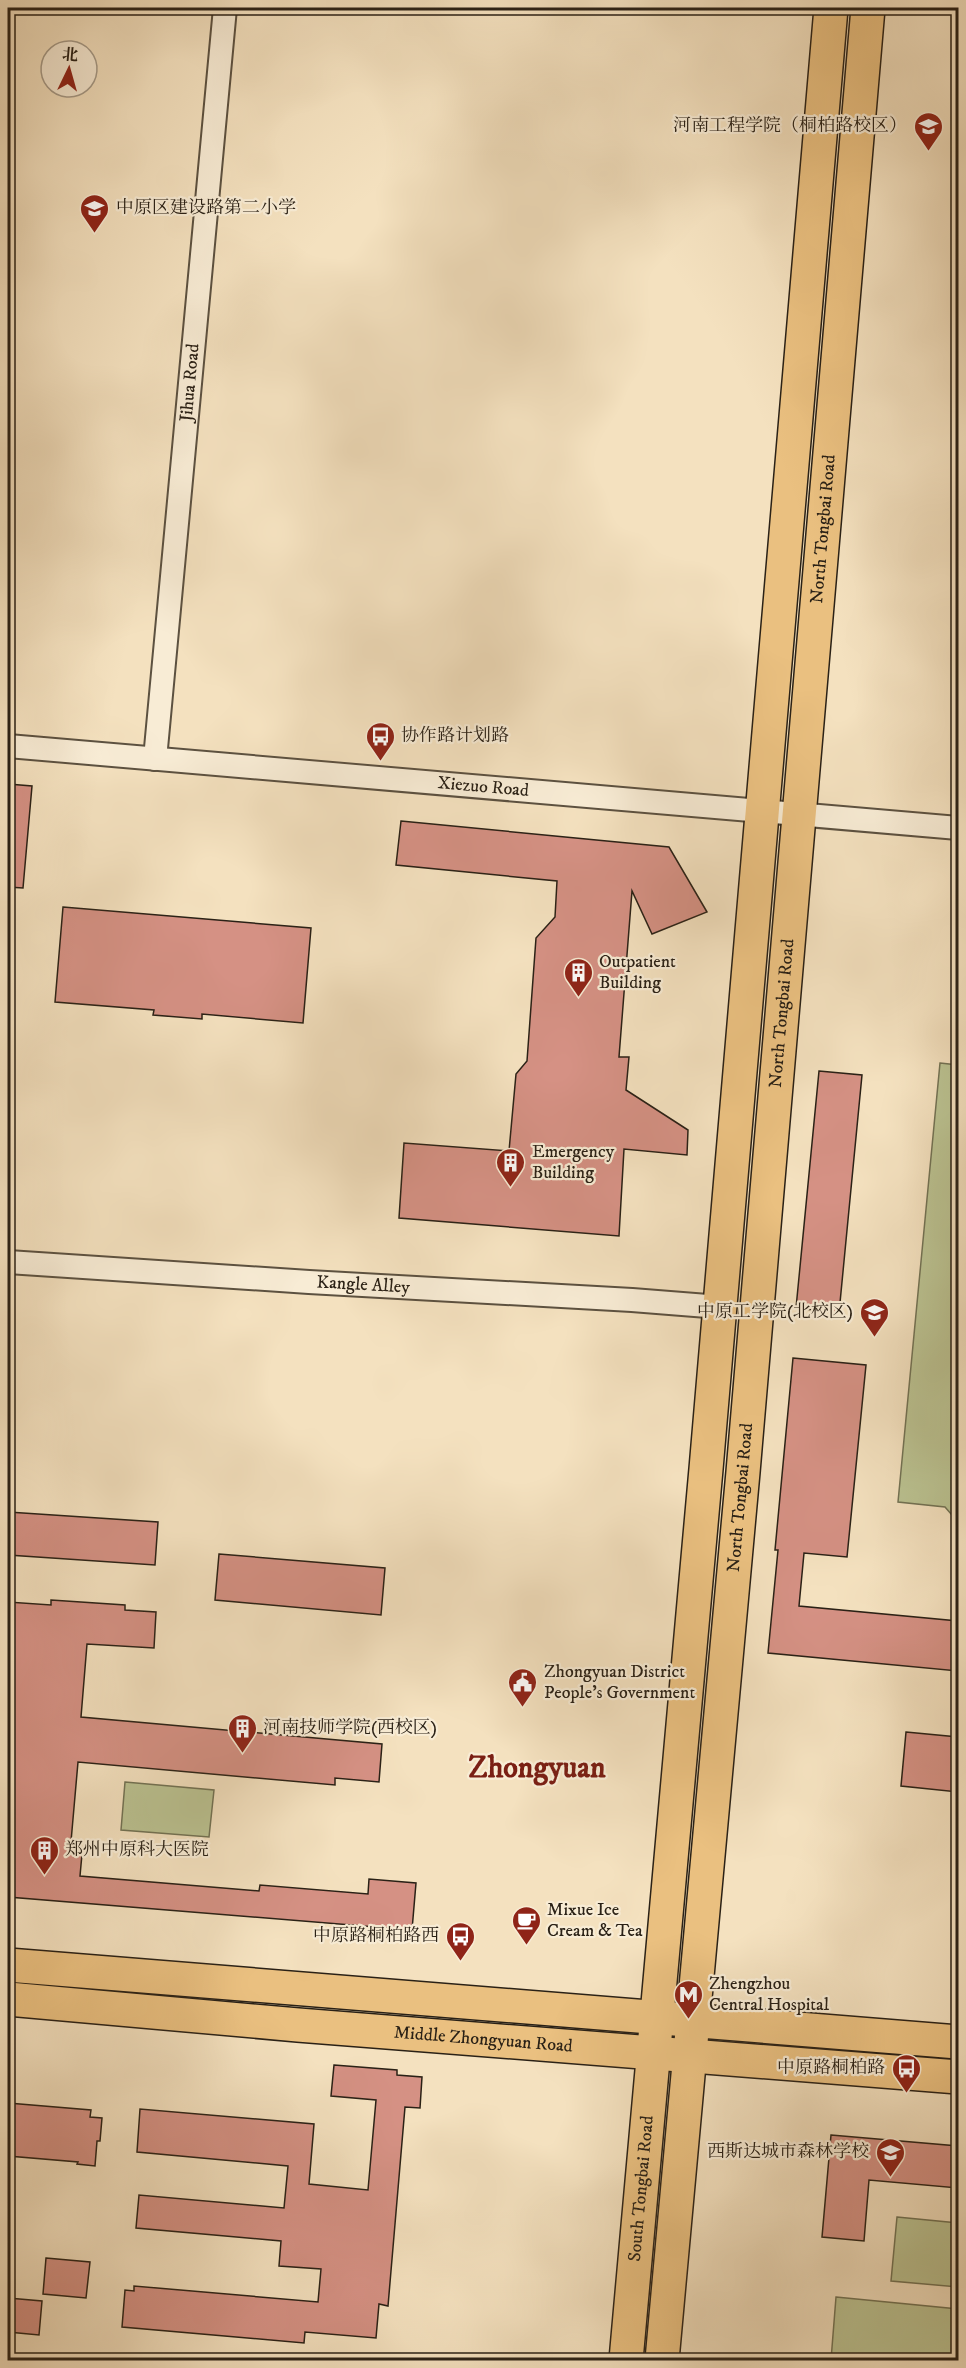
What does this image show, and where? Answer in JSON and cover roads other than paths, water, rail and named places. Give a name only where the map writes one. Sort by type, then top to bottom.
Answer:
[{"type":"main road","name":"North Tongbai Road","points":[[657,2017],[831,8]]},
{"type":"main road","name":"North Tongbai Road","points":[[694,2020],[868,8]]},
{"type":"main road","name":"Middle Zhongyuan Road","points":[[8,1965],[958,2042]]},
{"type":"main road","name":"Middle Zhongyuan Road","points":[[8,1999],[298,2025],[958,2077]]},
{"type":"main road","name":"South Tongbai Road","points":[[626,2361],[657,2017]]},
{"type":"main road","name":"South Tongbai Road","points":[[662,2361],[694,2020]]},
{"type":"street","name":"Jihua Road","points":[[155,759],[225,8]]},
{"type":"street","name":"Xiezuo Road","points":[[8,746],[958,828]]},
{"type":"street","name":"Kangle Alley","points":[[8,1262],[720,1307]]},
{"type":"place","name":"河南工程学院（桐柏路校区）","points":[[928,152]]},
{"type":"place","name":"中原区建设路第二小学","points":[[95,234]]},
{"type":"place","name":"协作路计划路","points":[[380,762]]},
{"type":"place","name":"Outpatient Building","points":[[578,998]]},
{"type":"place","name":"Emergency Building","points":[[511,1188]]},
{"type":"place","name":"中原工学院(北校区)","points":[[874,1338]]},
{"type":"place","name":"Zhongyuan District People's Government","points":[[523,1708]]},
{"type":"place","name":"河南技师学院(西校区)","points":[[242,1754]]},
{"type":"place","name":"郑州中原科大医院","points":[[44,1876]]},
{"type":"place","name":"Mixue Ice Cream & Tea","points":[[526,1946]]},
{"type":"place","name":"中原路桐柏路西","points":[[460,1962]]},
{"type":"place","name":"Zhengzhou Central Hospital","points":[[688,2020]]},
{"type":"place","name":"中原路桐柏路","points":[[906,2094]]},
{"type":"place","name":"西斯达城市森林学校","points":[[890,2178]]},
{"type":"district","name":"Zhongyuan","points":[[537,1768]]}]
